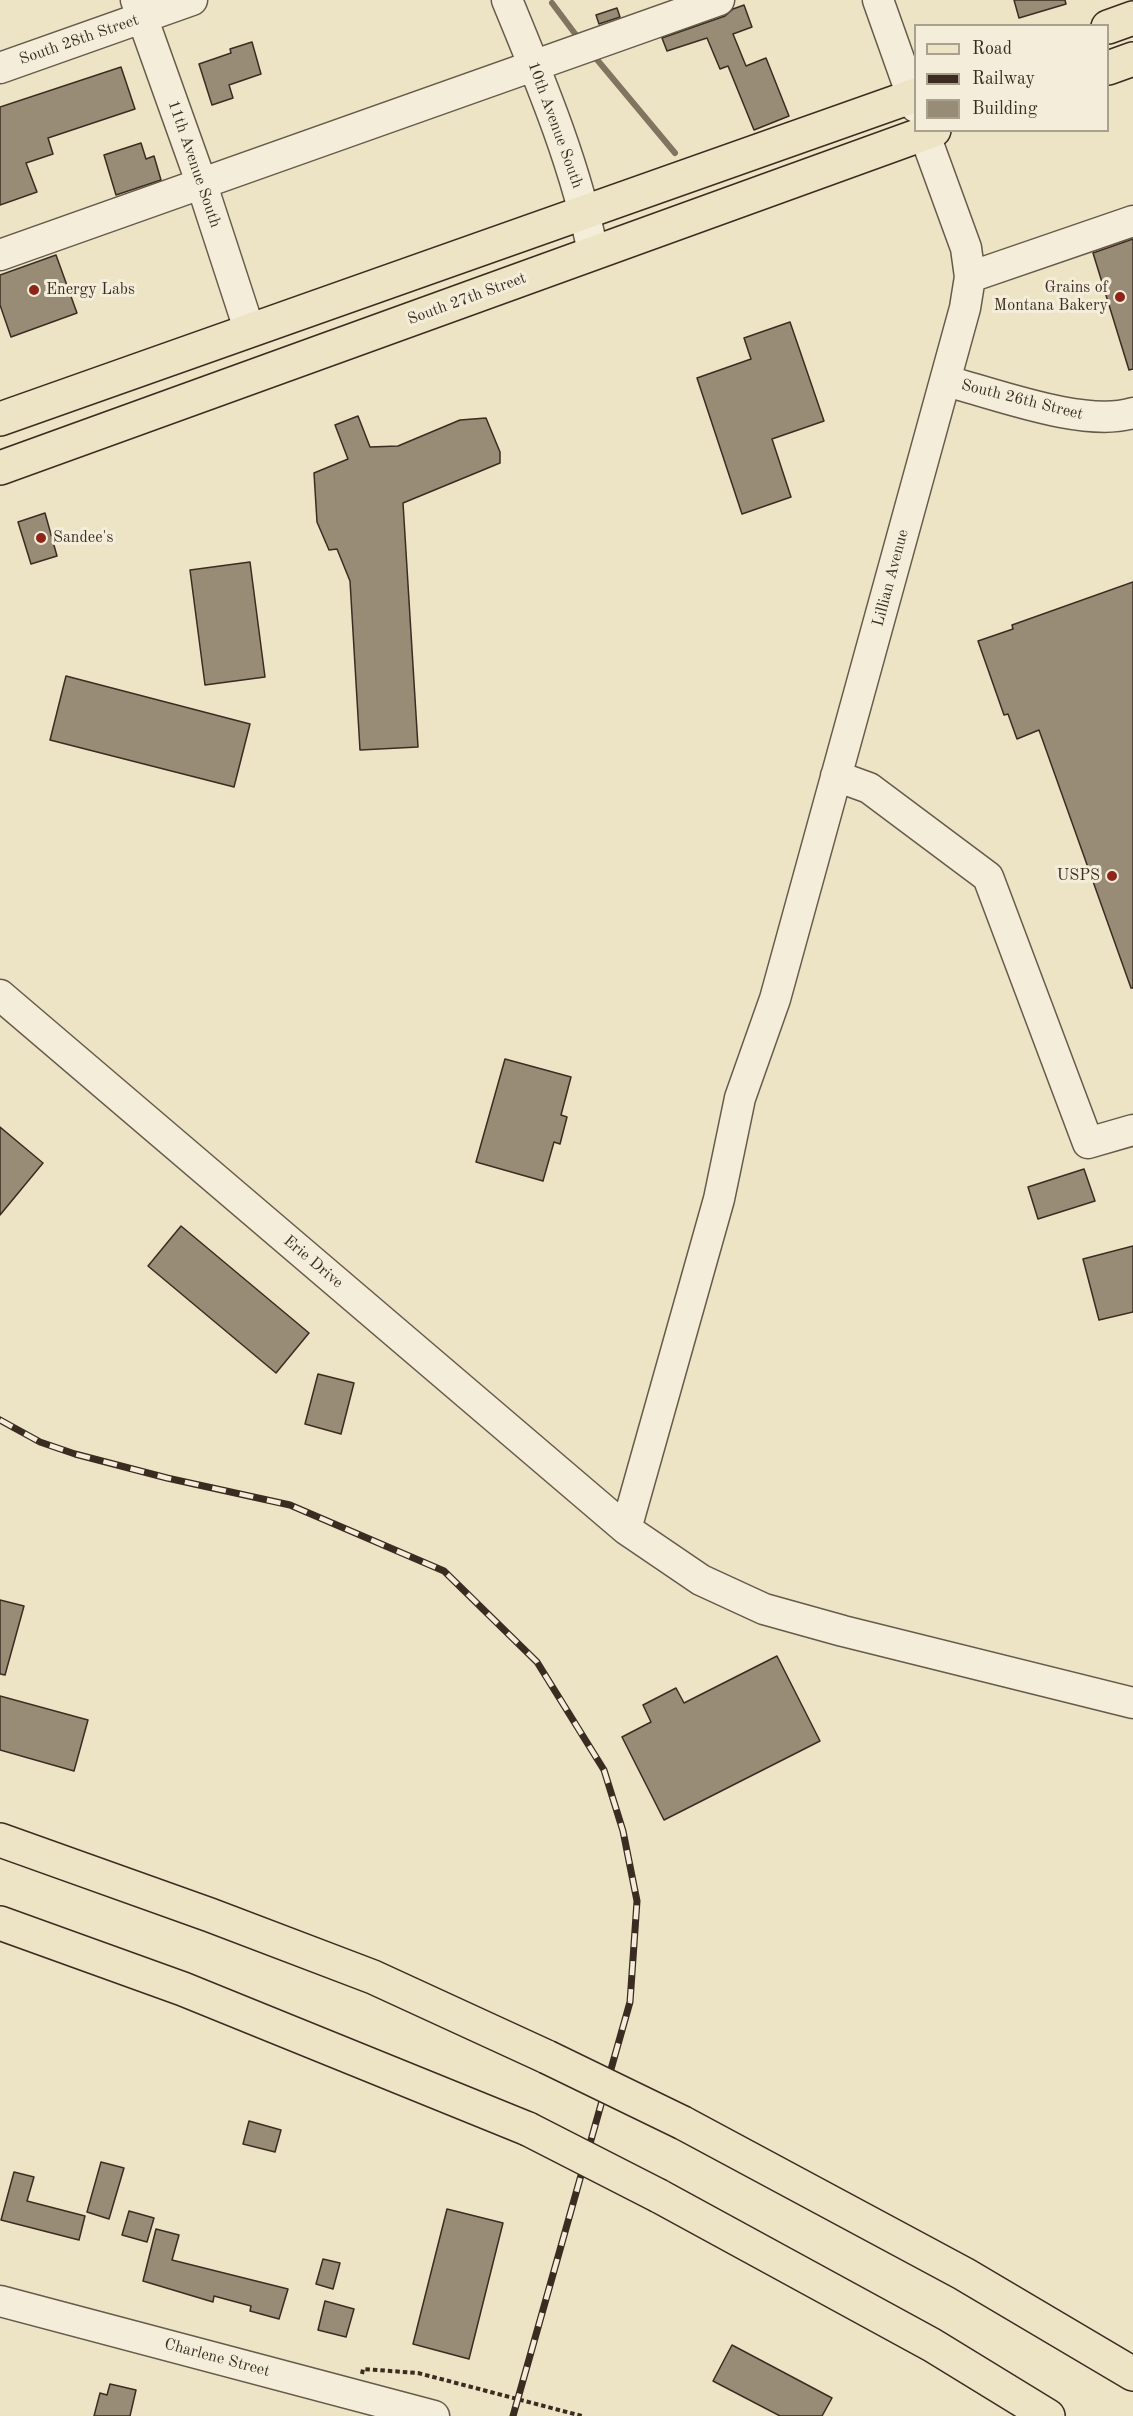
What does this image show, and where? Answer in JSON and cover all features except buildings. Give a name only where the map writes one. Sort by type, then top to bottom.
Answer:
[{"type":"main road","points":[[1109,26],[1133,18]]},
{"type":"main road","points":[[1109,67],[1133,59]]},
{"type":"main road","points":[[0,419],[249,329],[586,213],[914,118]]},
{"type":"main road","name":"South 27th Street","points":[[0,468],[593,253],[914,119]]},
{"type":"main road","points":[[0,1840],[210,1915],[373,1977],[548,2057],[683,2123],[964,2274],[1133,2374]]},
{"type":"main road","points":[[0,1923],[183,1989],[528,2128],[659,2196],[932,2345],[1048,2416]]},
{"type":"street","name":"South 28th Street","points":[[0,68],[140,9],[192,0]]},
{"type":"street","name":"10th Avenue South","points":[[507,0],[534,66],[586,213],[593,253]]},
{"type":"street","points":[[0,255],[718,0]]},
{"type":"street","name":"Lillian Avenue","points":[[878,0],[914,97]]},
{"type":"street","name":"11th Avenue South","points":[[140,9],[201,182],[249,329]]},
{"type":"street","name":"Lillian Avenue","points":[[626,1529],[719,1199],[740,1098],[775,999],[965,308],[970,277],[966,248],[926,132]]},
{"type":"street","points":[[970,277],[1133,221]]},
{"type":"street","name":"South 26th Street","points":[[946,381],[1070,414],[1098,418],[1133,413]]},
{"type":"street","points":[[836,776],[869,788],[988,877],[1088,1143],[1133,1130]]},
{"type":"street","name":"Erie Drive","points":[[0,995],[626,1529],[701,1580],[764,1609],[843,1631],[1133,1703]]},
{"type":"street","name":"Charlene Street","points":[[0,2301],[434,2416]]},
{"type":"path","points":[[357,2394],[363,2369],[418,2373],[582,2416]]},
{"type":"waterway","points":[[552,3],[576,35]]},
{"type":"waterway","points":[[594,56],[675,153]]},
{"type":"railway","points":[[0,1420],[40,1442],[75,1454],[167,1478],[290,1505],[444,1571],[537,1662],[604,1770],[623,1831],[637,1901],[630,2002],[513,2416]]},
{"type":"place","name":"Energy Labs","points":[[34,290]]},
{"type":"place","name":"Grains of Montana Bakery","points":[[1120,297]]},
{"type":"place","name":"Sandee's","points":[[41,538]]},
{"type":"place","name":"USPS","points":[[1112,876]]}]
